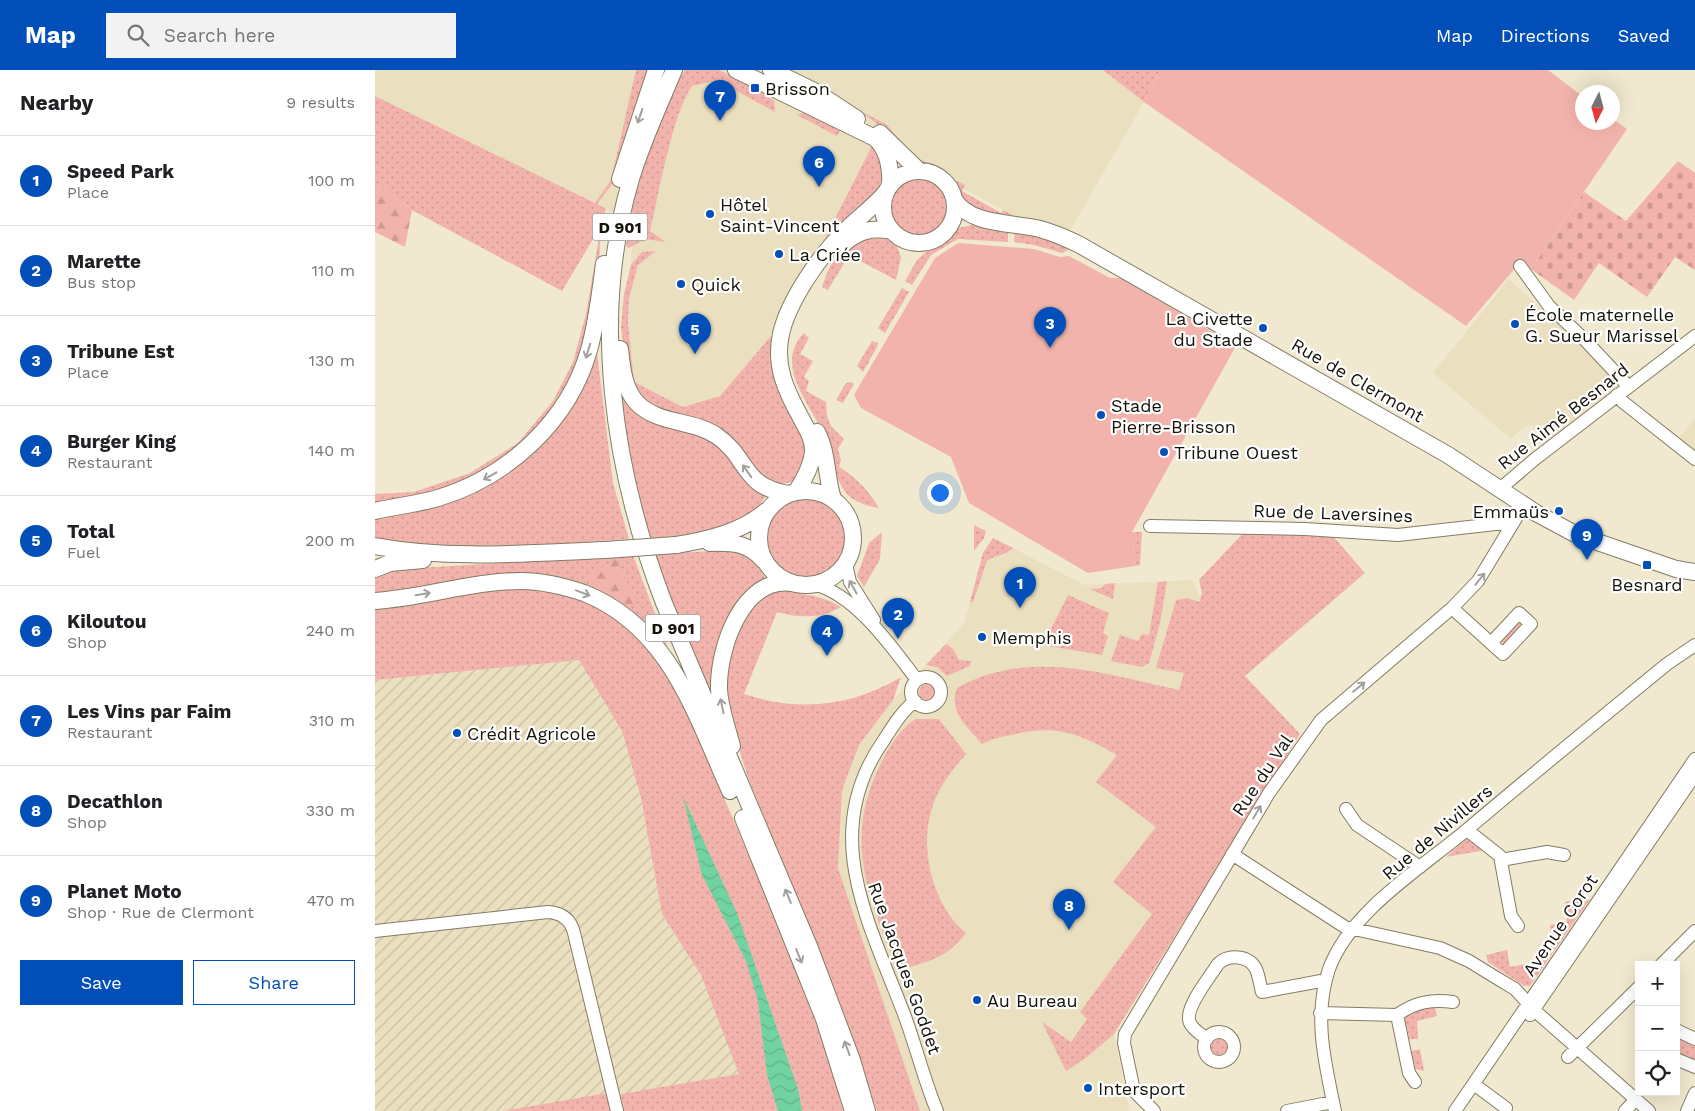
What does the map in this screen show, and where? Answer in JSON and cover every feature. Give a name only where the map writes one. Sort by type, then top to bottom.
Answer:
[{"type":"main road","name":"D 901","points":[[655,70],[623,169],[606,252],[603,336],[606,389],[614,450],[627,513],[654,600],[808,976],[831,1037],[867,1111]]},
{"type":"main road","points":[[676,545],[743,526],[757,519],[770,507],[792,493],[808,470],[813,450],[809,433],[788,394],[781,373],[779,348],[783,328],[797,298],[826,252],[841,234],[888,189],[905,174],[919,171],[931,173],[942,179],[949,186],[954,199],[954,216],[949,228],[938,238],[923,243],[907,241],[892,231],[883,212],[888,189],[888,158],[881,144],[872,136],[736,70]]},
{"type":"main road","points":[[771,70],[816,92],[875,129],[919,171]]},
{"type":"main road","name":"D 901","points":[[674,73],[634,169],[618,238],[611,321],[613,393],[627,485],[644,547],[664,603],[734,774],[770,851],[809,946],[851,1081]]},
{"type":"main road","points":[[634,169],[623,248],[619,306],[620,350],[629,391],[637,403],[655,416],[698,426],[717,435],[731,449],[757,483],[769,490],[792,493],[816,492],[833,499],[845,512],[853,530],[852,549],[846,564],[830,578],[813,584],[772,584],[751,598],[730,632],[720,672],[720,698],[742,776],[770,851]]},
{"type":"main road","name":"Rue de Clermont","points":[[954,199],[960,208],[972,215],[1039,229],[1077,243],[1448,455],[1525,505],[1589,541],[1676,569],[1695,572]]},
{"type":"main road","name":"Rue de Clermont","points":[[949,228],[967,220],[1000,222]]},
{"type":"main road","points":[[833,499],[821,440],[789,376],[785,354],[787,336],[795,314],[822,270],[839,247],[855,234],[865,230],[892,231]]},
{"type":"main road","points":[[375,511],[432,500],[480,481],[514,460],[545,430],[569,394],[587,356],[606,252]]},
{"type":"main road","points":[[766,563],[760,549],[759,534],[762,520],[770,507]]},
{"type":"main road","points":[[375,569],[396,562],[475,556],[736,543],[753,550],[775,574],[792,583]]},
{"type":"main road","points":[[375,546],[475,556]]},
{"type":"main road","points":[[375,601],[481,584],[521,581],[556,584],[590,596],[611,607],[648,636],[672,667],[747,830]]},
{"type":"main road","points":[[851,1081],[851,1111]]},
{"type":"main road","points":[[851,1081],[872,1111]]},
{"type":"street","points":[[1520,266],[1549,306],[1585,340],[1628,386]]},
{"type":"street","name":"Rue Aimé Besnard","points":[[1501,488],[1531,462],[1695,336]]},
{"type":"street","points":[[1617,395],[1623,402],[1695,459]]},
{"type":"street","name":"Rue du Val","points":[[1154,1111],[1134,1091],[1124,1042],[1125,1034],[1269,793],[1325,715],[1452,608],[1482,576],[1525,505]]},
{"type":"street","name":"Rue de Laversines","points":[[1151,526],[1305,529],[1398,534],[1513,522]]},
{"type":"street","points":[[846,564],[852,587],[884,638],[917,680]]},
{"type":"street","points":[[813,584],[830,590],[843,598],[884,638]]},
{"type":"street","points":[[1452,608],[1491,643]]},
{"type":"street","name":"Rue de Nivillers","points":[[1334,1106],[1321,1043],[1320,1013],[1326,980],[1337,950],[1352,930],[1367,913],[1420,867],[1667,664],[1695,645]]},
{"type":"street","points":[[925,677],[934,679],[940,685],[941,694],[938,702],[930,706],[922,706],[915,701],[912,689],[917,680],[925,677]]},
{"type":"street","name":"Rue Jacques Goddet","points":[[915,701],[907,708],[867,768],[856,808],[852,852],[855,880],[862,906],[909,1028],[937,1111]]},
{"type":"street","name":"Avenue Corot","points":[[1687,789],[1695,759]]},
{"type":"street","name":"Avenue Corot","points":[[1455,1111],[1687,789],[1695,775]]},
{"type":"street","points":[[1346,809],[1357,825],[1420,867]]},
{"type":"street","points":[[1467,830],[1496,851],[1501,860],[1511,916],[1518,926]]},
{"type":"street","points":[[1501,860],[1547,852],[1564,855]]},
{"type":"street","points":[[1232,854],[1352,930],[1421,943],[1450,952],[1507,984],[1649,1111]]},
{"type":"street","points":[[375,930],[548,912],[564,917],[571,924],[574,933],[617,1111]]},
{"type":"street","points":[[1665,961],[1695,931]]},
{"type":"street","points":[[1207,1039],[1192,1026],[1189,1019],[1189,1010],[1218,964],[1225,959],[1238,957],[1251,962],[1256,970],[1262,992],[1326,980]]},
{"type":"street","points":[[1568,1058],[1635,991]]},
{"type":"street","points":[[1320,1013],[1397,1015],[1416,1004],[1434,1000],[1453,1002]]},
{"type":"street","name":"Avenue Corot","points":[[1463,1111],[1531,1006]]},
{"type":"street","points":[[1397,1015],[1409,1072],[1415,1082]]},
{"type":"street","points":[[1680,1032],[1695,1039]]},
{"type":"street","points":[[1680,1060],[1695,1068]]},
{"type":"street","points":[[1479,1088],[1506,1108]]},
{"type":"street","points":[[1687,1111],[1695,1093]]},
{"type":"street","points":[[1625,1111],[1636,1099]]},
{"type":"street","points":[[1287,1111],[1334,1106]]},
{"type":"shaded area","points":[[375,70],[1103,70],[1144,102],[1063,243],[875,140],[823,243],[771,336],[720,396],[683,407],[634,382],[628,323],[633,228],[606,209],[375,96]]},
{"type":"shaded area","name":"École maternelle G. Sueur Marissel","points":[[1509,279],[1623,385],[1543,445],[1542,437],[1531,425],[1524,427],[1511,439],[1433,373]]},
{"type":"shaded area","points":[[1695,419],[1695,453],[1677,439]]},
{"type":"shaded area","points":[[993,538],[1085,585],[1193,580],[1220,651],[1300,734],[1114,1034],[1129,1111],[920,1111],[838,869],[842,790],[859,745],[893,700],[964,624],[983,553]]},
{"type":"shaded area","points":[[579,660],[622,731],[641,798],[662,914],[701,975],[740,1075],[751,1111],[375,1111],[375,680]]},
{"type":"green space","points":[[636,70],[652,70],[613,183],[597,204],[606,209],[601,226],[562,291],[412,210],[375,182],[375,96],[595,203],[611,180]]},
{"type":"green space","points":[[685,70],[719,70],[765,93],[774,101],[775,112],[717,80],[692,86],[678,116],[672,135],[650,231],[666,242],[645,239],[629,248],[626,246],[640,177],[663,112]]},
{"type":"green space","points":[[1103,70],[1161,70],[1144,102]]},
{"type":"green space","points":[[1161,70],[1548,70],[1575,91],[1575,130],[1620,130],[1620,124],[1627,129],[1531,269],[1522,260],[1466,326],[1144,102]]},
{"type":"green space","points":[[809,111],[841,129],[837,136],[797,115]]},
{"type":"green space","points":[[860,111],[886,124],[914,157],[938,167],[938,170],[912,160],[892,135]]},
{"type":"green space","points":[[875,140],[884,157],[885,170],[881,183],[874,196],[864,208],[820,248]]},
{"type":"green space","points":[[1678,161],[1695,173],[1695,270],[1675,257],[1647,297],[1599,263],[1574,300],[1531,269],[1584,192],[1626,221]]},
{"type":"green space","points":[[919,179],[939,187],[947,207],[939,227],[919,235],[899,227],[891,207],[899,187]]},
{"type":"green space","points":[[957,181],[965,185],[962,191],[1001,213],[1004,210],[1012,215],[1012,217],[986,215],[960,199],[954,183]]},
{"type":"green space","points":[[375,182],[412,210],[405,247],[375,232]]},
{"type":"green space","points":[[971,225],[1008,228],[1008,242],[958,239],[931,255],[912,285],[905,281],[917,260],[925,253],[948,240],[959,228]]},
{"type":"green space","points":[[601,227],[599,267],[583,355],[552,416],[513,452],[453,488],[375,506],[375,494],[414,492],[470,473],[518,443],[553,401],[573,362],[586,314]]},
{"type":"green space","points":[[1015,229],[1039,234],[1071,248],[1062,253],[1034,245],[1014,242]]},
{"type":"green space","points":[[863,239],[889,239],[895,241],[901,257],[896,280],[849,255],[828,290],[822,287],[836,257]]},
{"type":"green space","points":[[958,243],[1034,249],[1060,257],[1069,256],[1110,278],[1122,278],[1236,346],[1132,532],[1135,566],[1088,573],[969,503],[951,457],[861,408],[854,395],[858,388],[935,258]]},
{"type":"green space","points":[[656,251],[638,265],[629,298],[628,323],[634,382],[683,407],[720,396],[771,336],[808,452],[797,481],[777,485],[767,482],[735,444],[646,405],[628,379],[621,327],[624,294],[631,265],[642,252]]},
{"type":"green space","points":[[902,288],[909,292],[885,333],[878,328]]},
{"type":"green space","points":[[804,333],[809,338],[800,354],[813,361],[804,377],[809,381],[806,391],[826,402],[827,416],[831,426],[844,439],[838,449],[841,460],[839,467],[862,485],[879,508],[852,499],[838,480],[825,438],[798,386],[793,372],[792,359],[795,346]]},
{"type":"green space","points":[[872,341],[878,343],[877,347],[863,372],[857,366]]},
{"type":"green space","points":[[592,352],[597,353],[613,483],[629,539],[465,551],[375,541],[375,516],[422,506],[528,453]]},
{"type":"green space","points":[[851,382],[854,384],[843,403],[836,400],[846,383]]},
{"type":"green space","points":[[623,386],[633,404],[710,436],[767,493],[753,517],[690,537],[647,538],[618,392]]},
{"type":"green space","points":[[806,498],[821,501],[834,510],[843,523],[846,538],[843,553],[834,566],[821,575],[806,578],[791,575],[778,566],[769,553],[766,538],[769,523],[778,510],[791,501]]},
{"type":"green space","points":[[974,525],[986,531],[984,538],[974,551]]},
{"type":"green space","points":[[882,532],[880,559],[864,587],[857,576],[869,543]]},
{"type":"green space","points":[[1132,532],[1142,532],[1140,565],[1135,566]]},
{"type":"green space","points":[[1243,533],[1332,535],[1365,573],[1245,676],[1300,734],[1114,1034],[1087,1057],[1066,1071],[1042,1022],[1071,1042],[1087,1019],[1080,1012],[1152,914],[1113,882],[1156,827],[1096,782],[1117,755],[1078,736],[1054,731],[1027,732],[996,738],[982,744],[957,712],[955,697],[957,688],[984,676],[1011,669],[1039,667],[1095,672],[1179,690],[1184,673],[1156,668],[1176,600],[1187,598],[1199,602],[1202,593],[1199,580]]},
{"type":"green space","points":[[993,538],[1013,548],[1007,553],[987,561],[973,602],[970,602],[983,553]]},
{"type":"green space","points":[[736,550],[751,557],[766,579],[752,587],[712,695],[705,678],[701,677],[652,554]]},
{"type":"green space","points":[[633,555],[672,659],[606,599],[557,582],[375,597],[375,578],[384,570]]},
{"type":"green space","points":[[616,559],[637,603],[625,611],[606,599],[589,576]]},
{"type":"green space","points":[[1167,581],[1160,623],[1149,663],[1142,667],[1111,661],[1120,635],[1138,641],[1142,634],[1149,635],[1158,582]]},
{"type":"green space","points":[[1115,583],[1113,599],[1090,589],[1102,588],[1105,584]]},
{"type":"green space","points":[[528,586],[596,603],[651,646],[691,720],[802,981],[833,1073],[843,1111],[624,1111],[621,1094],[739,1074],[701,975],[662,914],[641,798],[622,731],[579,660],[375,680],[375,605],[479,590]]},
{"type":"green space","points":[[781,589],[820,598],[841,607],[826,614],[810,616],[777,612],[744,694],[784,703],[824,704],[863,695],[901,677],[893,700],[859,745],[842,790],[838,868],[920,1111],[877,1111],[858,1055],[747,775],[736,736],[731,715],[727,674],[729,654],[735,634],[746,616],[764,596]]},
{"type":"green space","points":[[1068,595],[1109,613],[1103,633],[1108,636],[1102,655],[1043,645]]},
{"type":"green space","points":[[1517,621],[1524,627],[1506,647],[1500,640]]},
{"type":"green space","points":[[946,644],[953,649],[959,660],[971,661],[970,666],[947,676],[937,667],[926,665]]},
{"type":"green space","points":[[924,684],[930,684],[935,689],[933,698],[924,700],[919,695],[919,689]]},
{"type":"green space","points":[[916,719],[939,719],[966,754],[939,791],[933,805],[927,838],[931,874],[937,891],[944,907],[966,933],[944,954],[898,971],[878,918],[864,868],[862,844],[863,818],[869,791],[884,757],[900,733]]},
{"type":"green space","points":[[1467,838],[1485,850],[1446,857]]},
{"type":"green space","points":[[1590,899],[1530,986],[1524,986],[1488,962],[1486,955],[1507,950],[1510,967],[1543,961],[1553,945],[1550,925],[1567,922],[1565,902]]},
{"type":"green space","points":[[1434,1004],[1437,1016],[1417,1021],[1418,1039],[1407,1039],[1409,1036],[1406,1024],[1402,1023],[1403,1017],[1415,1009]]},
{"type":"green space","points":[[1680,1037],[1695,1044],[1695,1062],[1680,1055]]},
{"type":"green space","points":[[1216,1038],[1224,1038],[1229,1043],[1227,1054],[1216,1056],[1211,1051],[1211,1043]]},
{"type":"green space","points":[[1420,1049],[1424,1071],[1412,1068],[1415,1065],[1412,1055],[1408,1052]]},
{"type":"green space","points":[[607,1093],[611,1111],[504,1111]]},
{"type":"water","points":[[683,797],[737,913],[798,1089],[802,1111],[778,1111],[767,1075],[758,1001],[746,961],[702,875]]},
{"type":"place","name":"Brisson","points":[[755,88]]},
{"type":"place","name":"Les Vins par Faim","points":[[720,121]]},
{"type":"place","name":"Kiloutou","points":[[819,187]]},
{"type":"place","name":"Hôtel Saint-Vincent","points":[[710,214]]},
{"type":"place","name":"La Criée","points":[[779,254]]},
{"type":"place","name":"Quick","points":[[681,284]]},
{"type":"place","name":"École maternelle G. Sueur Marissel","points":[[1515,324]]},
{"type":"place","name":"La Civette du Stade","points":[[1263,328]]},
{"type":"place","name":"Tribune Est","points":[[1050,348]]},
{"type":"place","name":"Total","points":[[695,354]]},
{"type":"place","name":"Stade Pierre-Brisson","points":[[1101,415]]},
{"type":"place","name":"Tribune Ouest","points":[[1164,452]]},
{"type":"place","name":"Emmaüs","points":[[1559,511]]},
{"type":"place","name":"Planet Moto","points":[[1587,560]]},
{"type":"place","name":"Besnard","points":[[1647,565]]},
{"type":"place","name":"Speed Park","points":[[1020,608]]},
{"type":"place","name":"Memphis","points":[[982,637]]},
{"type":"place","name":"Marette","points":[[898,639]]},
{"type":"place","name":"Burger King","points":[[827,656]]},
{"type":"place","name":"Crédit Agricole","points":[[457,733]]},
{"type":"place","name":"Decathlon","points":[[1069,930]]},
{"type":"place","name":"Au Bureau","points":[[977,1000]]},
{"type":"place","name":"Intersport","points":[[1088,1088]]}]
